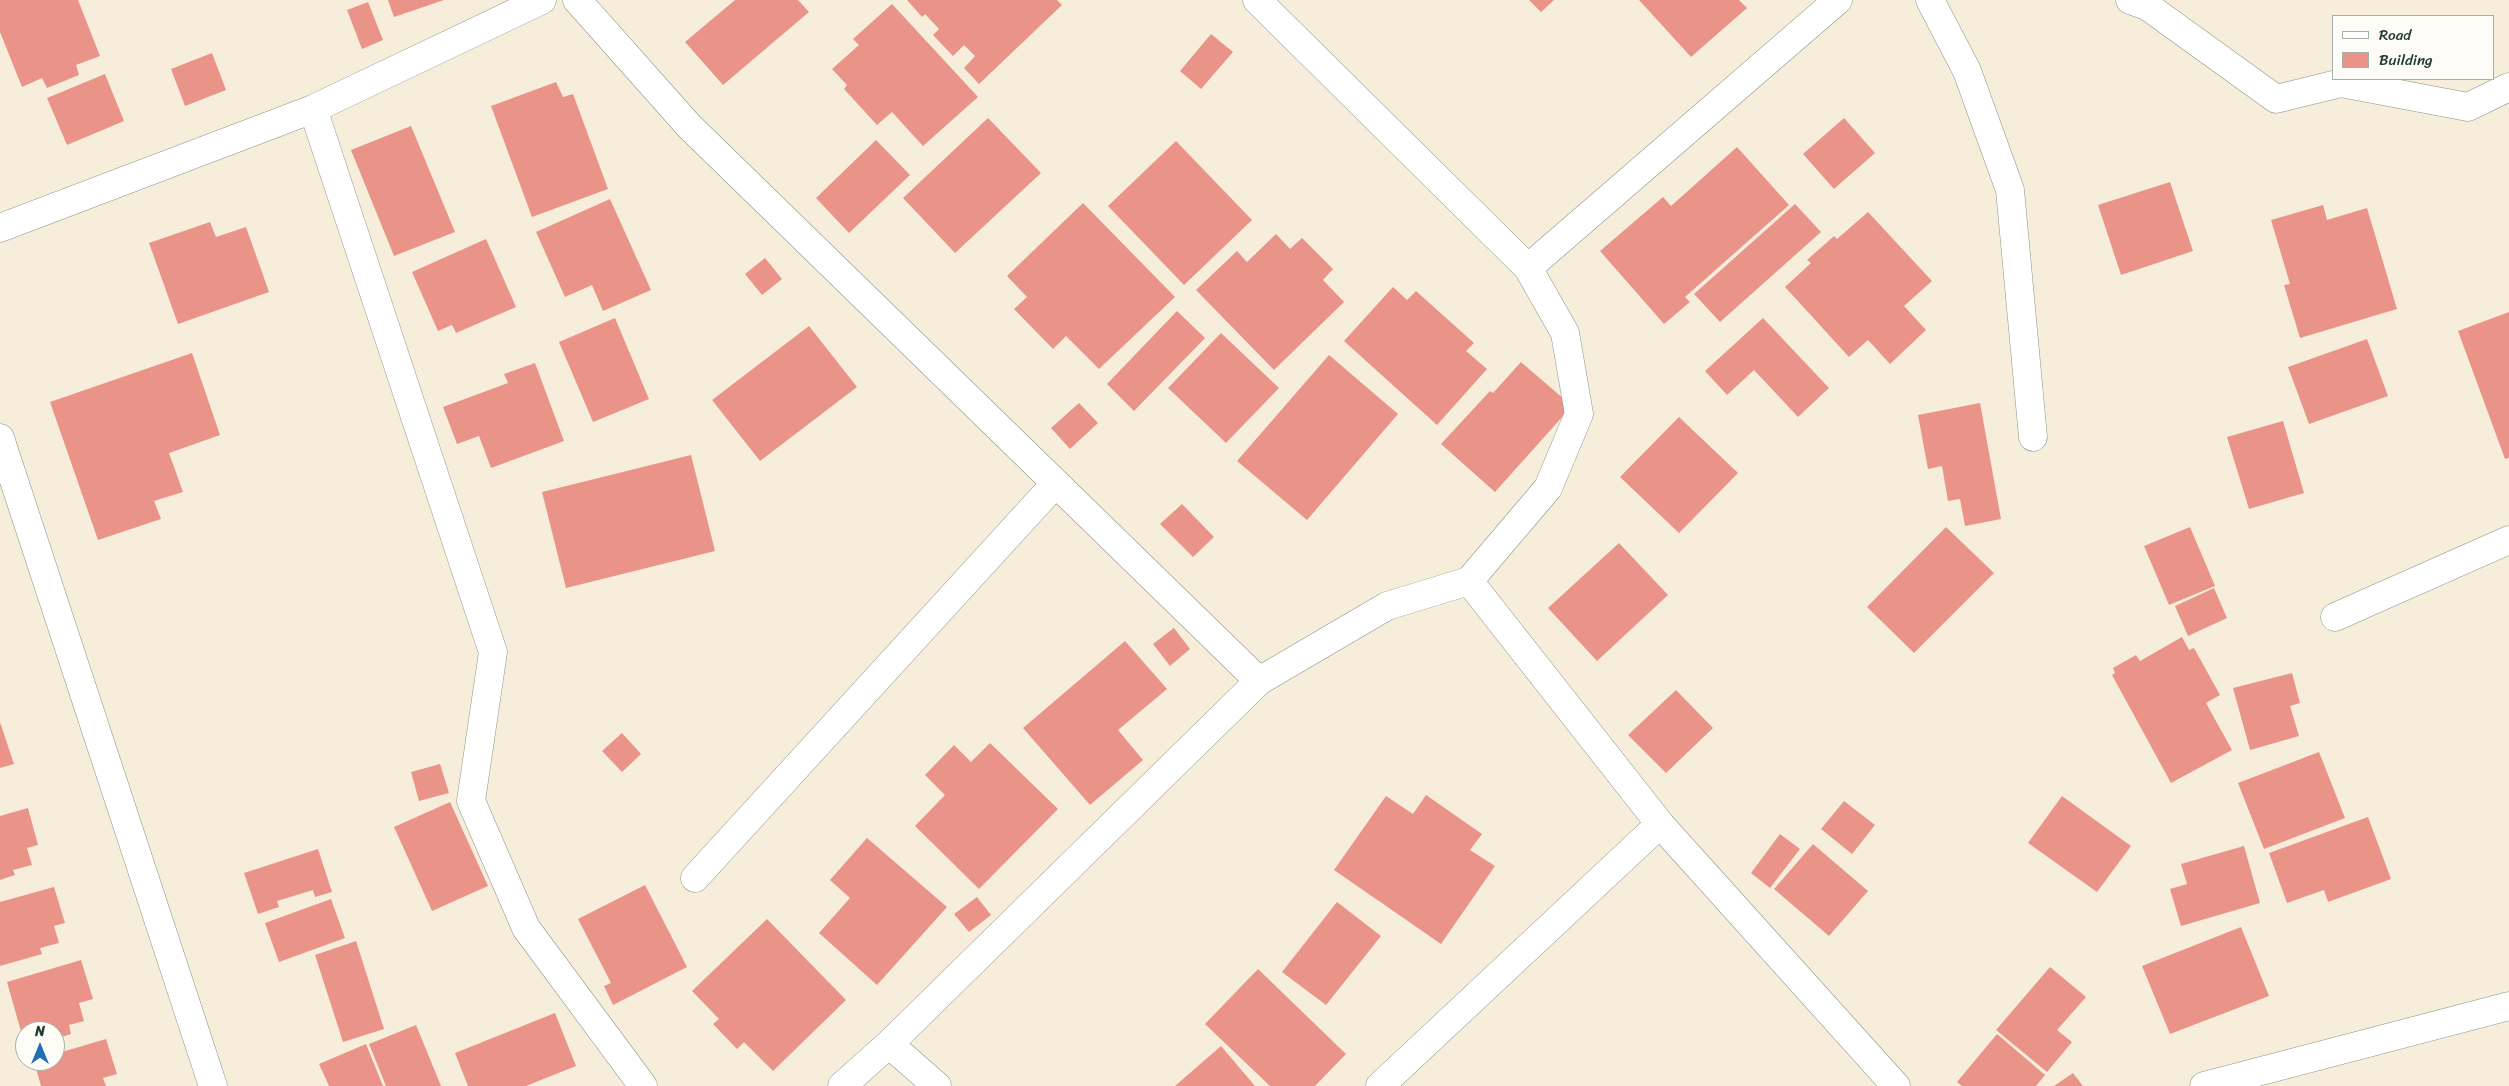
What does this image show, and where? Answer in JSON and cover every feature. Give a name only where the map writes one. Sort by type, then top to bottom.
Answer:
[{"type":"street","points":[[0,228],[313,109],[542,0]]},
{"type":"street","points":[[577,0],[689,126],[1259,681]]},
{"type":"street","points":[[842,1086],[888,1044],[1259,681],[1387,606],[1469,581],[1548,488],[1579,414],[1565,333],[1528,268],[1256,0]]},
{"type":"street","points":[[1528,268],[1838,0]]},
{"type":"street","points":[[1930,0],[1968,71],[2010,190],[2033,437]]},
{"type":"street","points":[[2130,0],[2147,6],[2276,99],[2341,83],[2468,107],[2509,87]]},
{"type":"street","points":[[313,109],[493,652],[472,801],[526,928],[643,1086]]},
{"type":"street","points":[[0,438],[213,1086]]},
{"type":"street","points":[[694,878],[1056,483]]},
{"type":"street","points":[[2335,618],[2509,540]]},
{"type":"street","points":[[1469,581],[1660,824],[1896,1086]]},
{"type":"street","points":[[1380,1086],[1660,824]]},
{"type":"street","points":[[2204,1086],[2509,1006]]},
{"type":"street","points":[[888,1044],[937,1086]]},
{"type":"building","points":[[0,0],[78,0],[100,56],[76,65],[79,75],[47,88],[42,78],[22,87],[0,32]]},
{"type":"building","points":[[388,0],[444,0],[394,17]]},
{"type":"building","points":[[735,0],[798,0],[809,12],[723,85],[685,42]]},
{"type":"building","points":[[907,0],[1057,0],[1062,5],[979,84],[964,68],[975,56],[964,45],[953,56],[933,35],[939,29],[925,14],[922,17]]},
{"type":"building","points":[[1529,0],[1554,0],[1541,12]]},
{"type":"building","points":[[1639,0],[1739,0],[1747,8],[1691,57]]},
{"type":"building","points":[[368,2],[383,40],[362,49],[347,10]]},
{"type":"building","points":[[892,4],[978,97],[923,146],[892,112],[877,125],[844,89],[847,85],[832,69],[859,45],[853,39]]},
{"type":"building","points":[[1211,34],[1233,52],[1201,89],[1180,71]]},
{"type":"building","points":[[212,53],[226,90],[185,106],[171,69]]},
{"type":"building","points":[[105,74],[124,121],[67,145],[47,98]]},
{"type":"building","points":[[556,82],[563,97],[573,94],[608,189],[532,217],[491,106]]},
{"type":"building","points":[[988,118],[1041,173],[955,253],[903,198]]},
{"type":"building","points":[[1844,118],[1875,153],[1834,189],[1803,154]]},
{"type":"building","points":[[411,126],[455,232],[394,256],[351,150]]},
{"type":"building","points":[[876,140],[910,175],[849,233],[816,198]]},
{"type":"building","points":[[1176,141],[1252,220],[1184,285],[1108,206]]},
{"type":"building","points":[[1737,147],[1789,205],[1685,297],[1690,302],[1664,324],[1600,251],[1663,197],[1671,206]]},
{"type":"building","points":[[2170,182],[2193,251],[2121,275],[2098,205]]},
{"type":"building","points":[[610,199],[651,290],[603,311],[592,285],[565,297],[536,232]]},
{"type":"building","points":[[1083,203],[1175,297],[1099,369],[1066,336],[1053,349],[1014,309],[1027,297],[1007,276]]},
{"type":"building","points":[[1795,204],[1821,232],[1720,322],[1694,294]]},
{"type":"building","points":[[2323,205],[2327,220],[2367,208],[2397,309],[2300,338],[2284,285],[2290,284],[2271,220]]},
{"type":"building","points":[[1868,212],[1932,281],[1904,306],[1926,330],[1890,364],[1868,340],[1849,357],[1785,287],[1811,263],[1807,260],[1834,236],[1837,239]]},
{"type":"building","points":[[210,222],[216,237],[246,227],[269,292],[178,324],[149,243]]},
{"type":"building","points":[[1276,234],[1290,249],[1302,238],[1333,269],[1323,280],[1344,302],[1274,370],[1196,290],[1237,251],[1247,262]]},
{"type":"building","points":[[486,239],[516,307],[456,333],[452,325],[438,331],[412,272]]},
{"type":"building","points":[[765,258],[782,279],[762,295],[745,274]]},
{"type":"building","points":[[1393,287],[1407,300],[1416,291],[1474,343],[1466,351],[1487,369],[1437,425],[1344,341]]},
{"type":"building","points":[[1177,311],[1205,338],[1134,411],[1107,384]]},
{"type":"building","points":[[2509,312],[2509,458],[2505,459],[2458,331]]},
{"type":"building","points":[[615,318],[649,399],[593,422],[559,342]]},
{"type":"building","points":[[1763,318],[1829,388],[1798,417],[1754,370],[1727,395],[1705,371]]},
{"type":"building","points":[[809,326],[857,387],[760,461],[712,400]]},
{"type":"building","points":[[1221,333],[1279,388],[1226,443],[1168,388]]},
{"type":"building","points":[[2367,339],[2388,396],[2309,424],[2288,367]]},
{"type":"building","points":[[192,353],[220,435],[169,453],[183,492],[154,501],[161,519],[98,540],[50,402]]},
{"type":"building","points":[[1329,355],[1398,414],[1307,520],[1237,461]]},
{"type":"building","points":[[1521,362],[1572,406],[1495,492],[1441,444],[1490,391],[1493,393]]},
{"type":"building","points":[[535,363],[564,441],[491,468],[479,436],[457,444],[443,407],[508,383],[504,374]]},
{"type":"building","points":[[1079,403],[1098,423],[1070,449],[1051,428]]},
{"type":"building","points":[[1980,403],[2001,519],[1965,526],[1960,499],[1948,501],[1942,466],[1928,469],[1918,415]]},
{"type":"building","points":[[1679,417],[1738,473],[1679,533],[1620,477]]},
{"type":"building","points":[[2283,421],[2304,493],[2249,509],[2227,437]]},
{"type":"building","points":[[691,455],[715,551],[566,588],[542,492]]},
{"type":"building","points":[[1182,504],[1214,537],[1193,557],[1160,524]]},
{"type":"building","points":[[1946,527],[1994,573],[1914,653],[1867,607]]},
{"type":"building","points":[[2190,527],[2215,586],[2169,605],[2144,546]]},
{"type":"building","points":[[1619,543],[1668,595],[1597,661],[1548,608]]},
{"type":"building","points":[[2214,588],[2227,618],[2188,636],[2175,606]]},
{"type":"building","points":[[1174,628],[1190,649],[1170,666],[1153,644]]},
{"type":"building","points":[[2182,637],[2189,650],[2194,648],[2220,695],[2206,703],[2232,750],[2171,783],[2112,675],[2115,673],[2113,668],[2136,655],[2140,661]]},
{"type":"building","points":[[1125,641],[1167,689],[1118,730],[1143,760],[1090,805],[1023,728]]},
{"type":"building","points":[[2292,673],[2300,703],[2290,706],[2299,736],[2250,750],[2233,688]]},
{"type":"building","points":[[1676,690],[1713,728],[1666,773],[1628,735]]},
{"type":"building","points":[[0,722],[14,764],[0,768]]},
{"type":"building","points":[[622,733],[641,754],[622,772],[602,751]]},
{"type":"building","points":[[990,743],[1058,809],[979,889],[915,826],[945,795],[925,775],[954,745],[971,762]]},
{"type":"building","points":[[2319,752],[2345,818],[2264,849],[2238,783]]},
{"type":"building","points":[[440,764],[449,793],[419,801],[411,772]]},
{"type":"building","points":[[1426,795],[1482,834],[1470,850],[1495,866],[1441,944],[1334,870],[1386,796],[1413,814]]},
{"type":"building","points":[[2062,796],[2131,846],[2097,892],[2028,843]]},
{"type":"building","points":[[1844,801],[1875,825],[1852,854],[1821,829]]},
{"type":"building","points":[[450,802],[488,886],[432,911],[394,827]]},
{"type":"building","points":[[28,808],[38,845],[27,848],[32,865],[13,870],[15,875],[0,880],[0,816]]},
{"type":"building","points":[[2368,817],[2391,879],[2328,902],[2324,890],[2287,903],[2269,853]]},
{"type":"building","points":[[1780,834],[1800,849],[1770,888],[1751,873]]},
{"type":"building","points":[[867,838],[947,907],[877,985],[819,933],[850,898],[830,880]]},
{"type":"building","points":[[1813,844],[1868,891],[1829,936],[1774,889]]},
{"type":"building","points":[[2244,846],[2260,903],[2181,926],[2170,889],[2187,884],[2181,864]]},
{"type":"building","points":[[318,849],[332,892],[315,897],[313,890],[277,901],[279,907],[258,914],[244,873]]},
{"type":"building","points":[[645,885],[687,967],[613,1005],[604,986],[611,983],[578,919]]},
{"type":"building","points":[[54,887],[65,923],[54,926],[59,943],[40,948],[42,954],[0,966],[0,902]]},
{"type":"building","points":[[977,897],[991,915],[969,932],[954,914]]},
{"type":"building","points":[[331,899],[345,938],[279,962],[265,923]]},
{"type":"building","points":[[1337,902],[1381,936],[1326,1005],[1282,972]]},
{"type":"building","points":[[767,919],[846,1000],[773,1071],[744,1042],[737,1049],[713,1024],[719,1019],[692,991]]},
{"type":"building","points":[[2241,927],[2269,996],[2170,1034],[2142,966]]},
{"type":"building","points":[[356,941],[384,1029],[343,1042],[315,955]]},
{"type":"building","points":[[81,960],[93,999],[79,1003],[84,1021],[69,1025],[71,1034],[65,1036],[65,1021],[18,1021],[7,982]]},
{"type":"building","points":[[2050,967],[2086,997],[2057,1030],[2072,1042],[2047,1072],[1996,1030]]},
{"type":"building","points":[[1258,969],[1346,1054],[1315,1086],[1270,1086],[1205,1024]]},
{"type":"building","points":[[555,1013],[576,1066],[526,1086],[468,1086],[455,1053]]},
{"type":"building","points":[[416,1025],[441,1086],[386,1086],[369,1044]]},
{"type":"building","points":[[1997,1034],[2045,1075],[2036,1086],[1962,1086],[1957,1082]]},
{"type":"building","points":[[106,1039],[117,1074],[103,1078],[106,1086],[41,1086],[37,1071],[65,1071],[65,1051]]},
{"type":"building","points":[[366,1044],[383,1086],[329,1086],[319,1064]]},
{"type":"building","points":[[1221,1046],[1255,1086],[1175,1086]]},
{"type":"building","points":[[2073,1073],[2083,1086],[2054,1086]]}]
